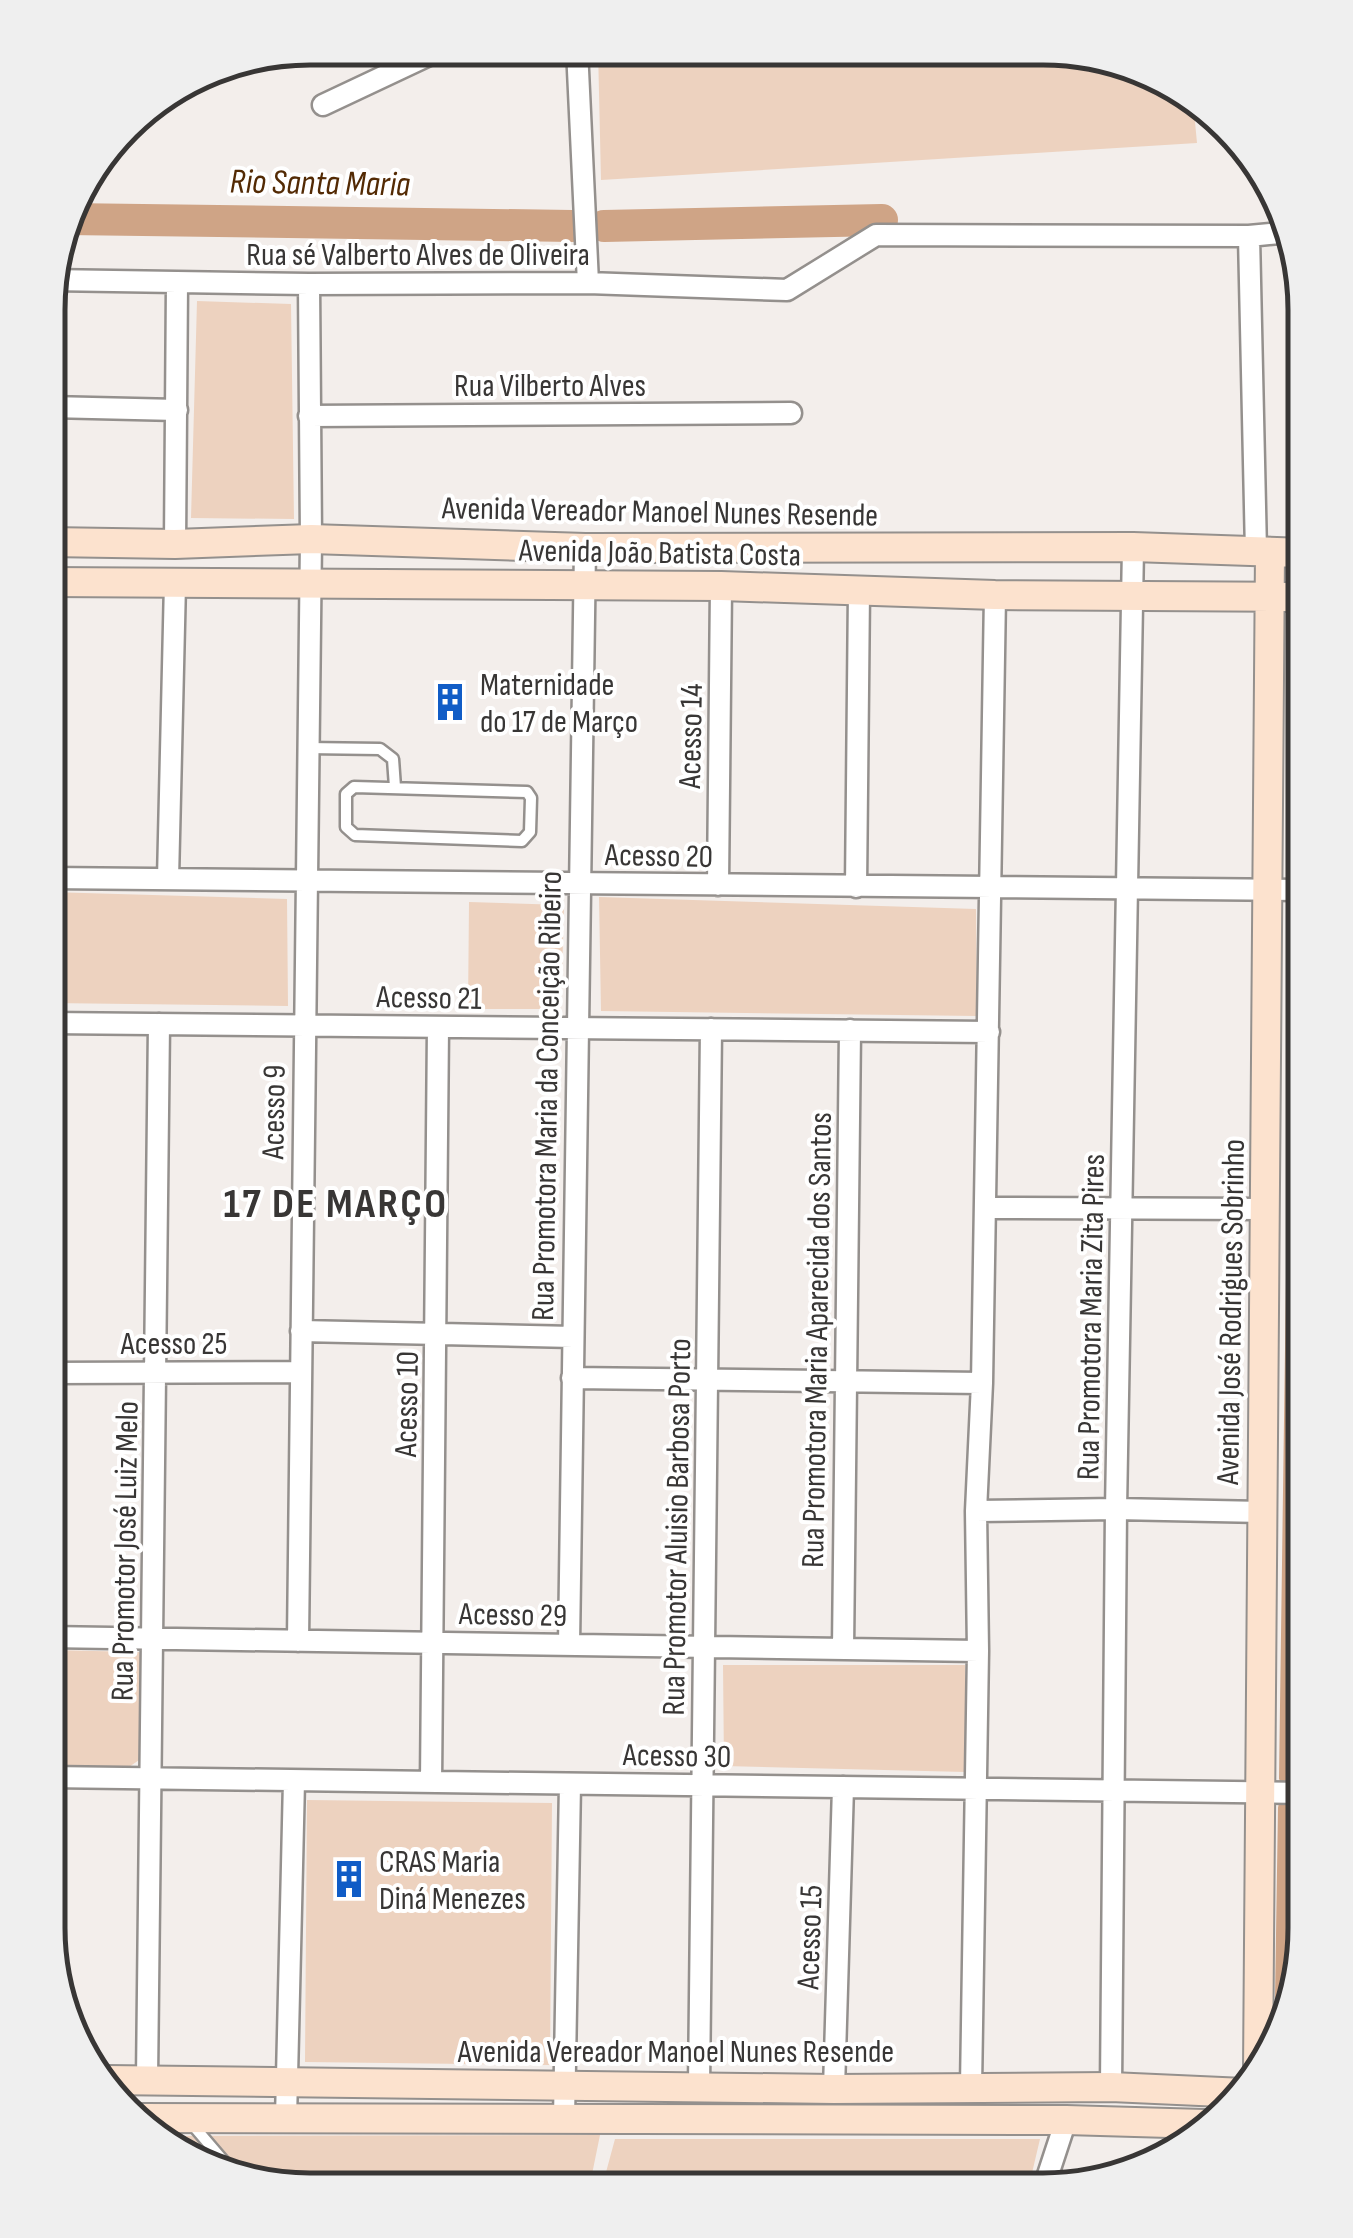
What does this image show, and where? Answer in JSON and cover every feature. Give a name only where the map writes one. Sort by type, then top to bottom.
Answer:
[{"type":"street","points":[[323,104],[405,66]]},
{"type":"street","points":[[579,66],[588,283]]},
{"type":"street","points":[[1263,552],[1249,236],[1276,233]]},
{"type":"street","name":"Rua sé Valberto Alves de Oliveira","points":[[67,280],[588,283],[786,290],[876,236],[1249,236]]},
{"type":"street","points":[[175,544],[177,282]]},
{"type":"street","name":"Acesso 9","points":[[298,1641],[311,540],[309,284]]},
{"type":"street","points":[[65,407],[177,410]]},
{"type":"street","name":"Rua Vilberto Alves","points":[[310,416],[790,413]]},
{"type":"street","name":"Avenida Vereador Manoel Nunes Resende","points":[[65,542],[311,540],[584,548],[1133,547],[1288,553]]},
{"type":"street","name":"Rua Promotora Maria Zita Pires","points":[[1112,2087],[1116,1508],[1133,547]]},
{"type":"street","name":"Rua Promotora Maria da Conceição Ribeiro","points":[[569,1645],[584,548]]},
{"type":"street","name":"Avenida José Rodrigues Sobrinho","points":[[1258,2045],[1269,596],[1263,552]]},
{"type":"street","name":"Avenida João Batista Costa","points":[[65,582],[721,586],[994,595],[1288,597]]},
{"type":"street","points":[[168,880],[174,583]]},
{"type":"street","name":"Acesso 14","points":[[718,885],[721,586]]},
{"type":"street","points":[[856,887],[859,590]]},
{"type":"street","points":[[971,2087],[978,1651],[976,1511],[992,888],[994,595]]},
{"type":"street","name":"Acesso 20","points":[[65,878],[1288,890]]},
{"type":"street","name":"Acesso 21","points":[[65,1023],[988,1032]]},
{"type":"street","name":"Rua Promotor José Luiz Melo","points":[[127,2080],[151,1778],[159,1024]]},
{"type":"street","name":"Acesso 10","points":[[431,1782],[438,1026]]},
{"type":"street","name":"Rua Promotor Aluisio Barbosa Porto","points":[[698,2086],[711,1029]]},
{"type":"street","name":"Rua Promotora Maria Aparecida dos Santos","points":[[843,1649],[850,1030]]},
{"type":"street","points":[[984,1208],[1266,1209]]},
{"type":"street","points":[[301,1331],[573,1337]]},
{"type":"street","name":"Acesso 25","points":[[65,1373],[300,1372]]},
{"type":"street","points":[[572,1378],[982,1383]]},
{"type":"street","points":[[976,1511],[1116,1508],[1263,1512]]},
{"type":"street","name":"Acesso 29","points":[[65,1637],[978,1651]]},
{"type":"street","name":"Acesso 30","points":[[65,1777],[1287,1793]]},
{"type":"street","points":[[286,2119],[294,1781]]},
{"type":"street","points":[[564,2119],[570,1784]]},
{"type":"street","name":"Acesso 15","points":[[834,2089],[843,1787]]},
{"type":"street","name":"Avenida Vereador Manoel Nunes Resende","points":[[127,2080],[834,2089],[1112,2087],[1220,2097]]},
{"type":"street","points":[[157,2118],[1190,2124]]},
{"type":"street","points":[[1049,2173],[1066,2120]]},
{"type":"lane","points":[[306,748],[380,749],[393,759],[395,786]]},
{"type":"lane","points":[[395,786],[527,792],[532,798],[530,832],[522,840],[350,832],[346,827],[349,788],[395,786]]},
{"type":"lane","points":[[186,2119],[218,2155]]},
{"type":"shaded area","points":[[598,66],[1075,67],[1107,73],[1166,98],[1195,118],[1197,143],[601,180]]},
{"type":"shaded area","points":[[197,301],[291,304],[294,519],[191,518]]},
{"type":"shaded area","points":[[65,892],[287,899],[288,1006],[65,1003]]},
{"type":"shaded area","points":[[599,897],[976,909],[977,1016],[601,1011]]},
{"type":"shaded area","points":[[469,902],[564,905],[561,1009],[468,1009]]},
{"type":"shaded area","points":[[65,1650],[139,1652],[144,1659],[142,1758],[129,1767],[65,1766]]},
{"type":"shaded area","points":[[723,1665],[965,1665],[966,1772],[724,1766]]},
{"type":"shaded area","points":[[307,1800],[552,1803],[550,2065],[305,2062]]},
{"type":"shaded area","points":[[600,2135],[592,2173],[278,2171],[246,2165],[181,2136]]},
{"type":"shaded area","points":[[615,2139],[1040,2139],[1032,2173],[606,2173]]},
{"type":"waterway","name":"Rio Santa Maria","points":[[83,219],[572,226]]},
{"type":"waterway","name":"Rio Santa Maria","points":[[604,226],[882,220]]},
{"type":"waterway","points":[[1286,1955],[1287,1868]]},
{"type":"place","name":"Maternidade do 17 de Março","points":[[450,702]]},
{"type":"place","name":"CRAS Maria Diná Menezes","points":[[349,1879]]},
{"type":"district","name":"17 DE MARÇO","points":[[336,1202]]}]
